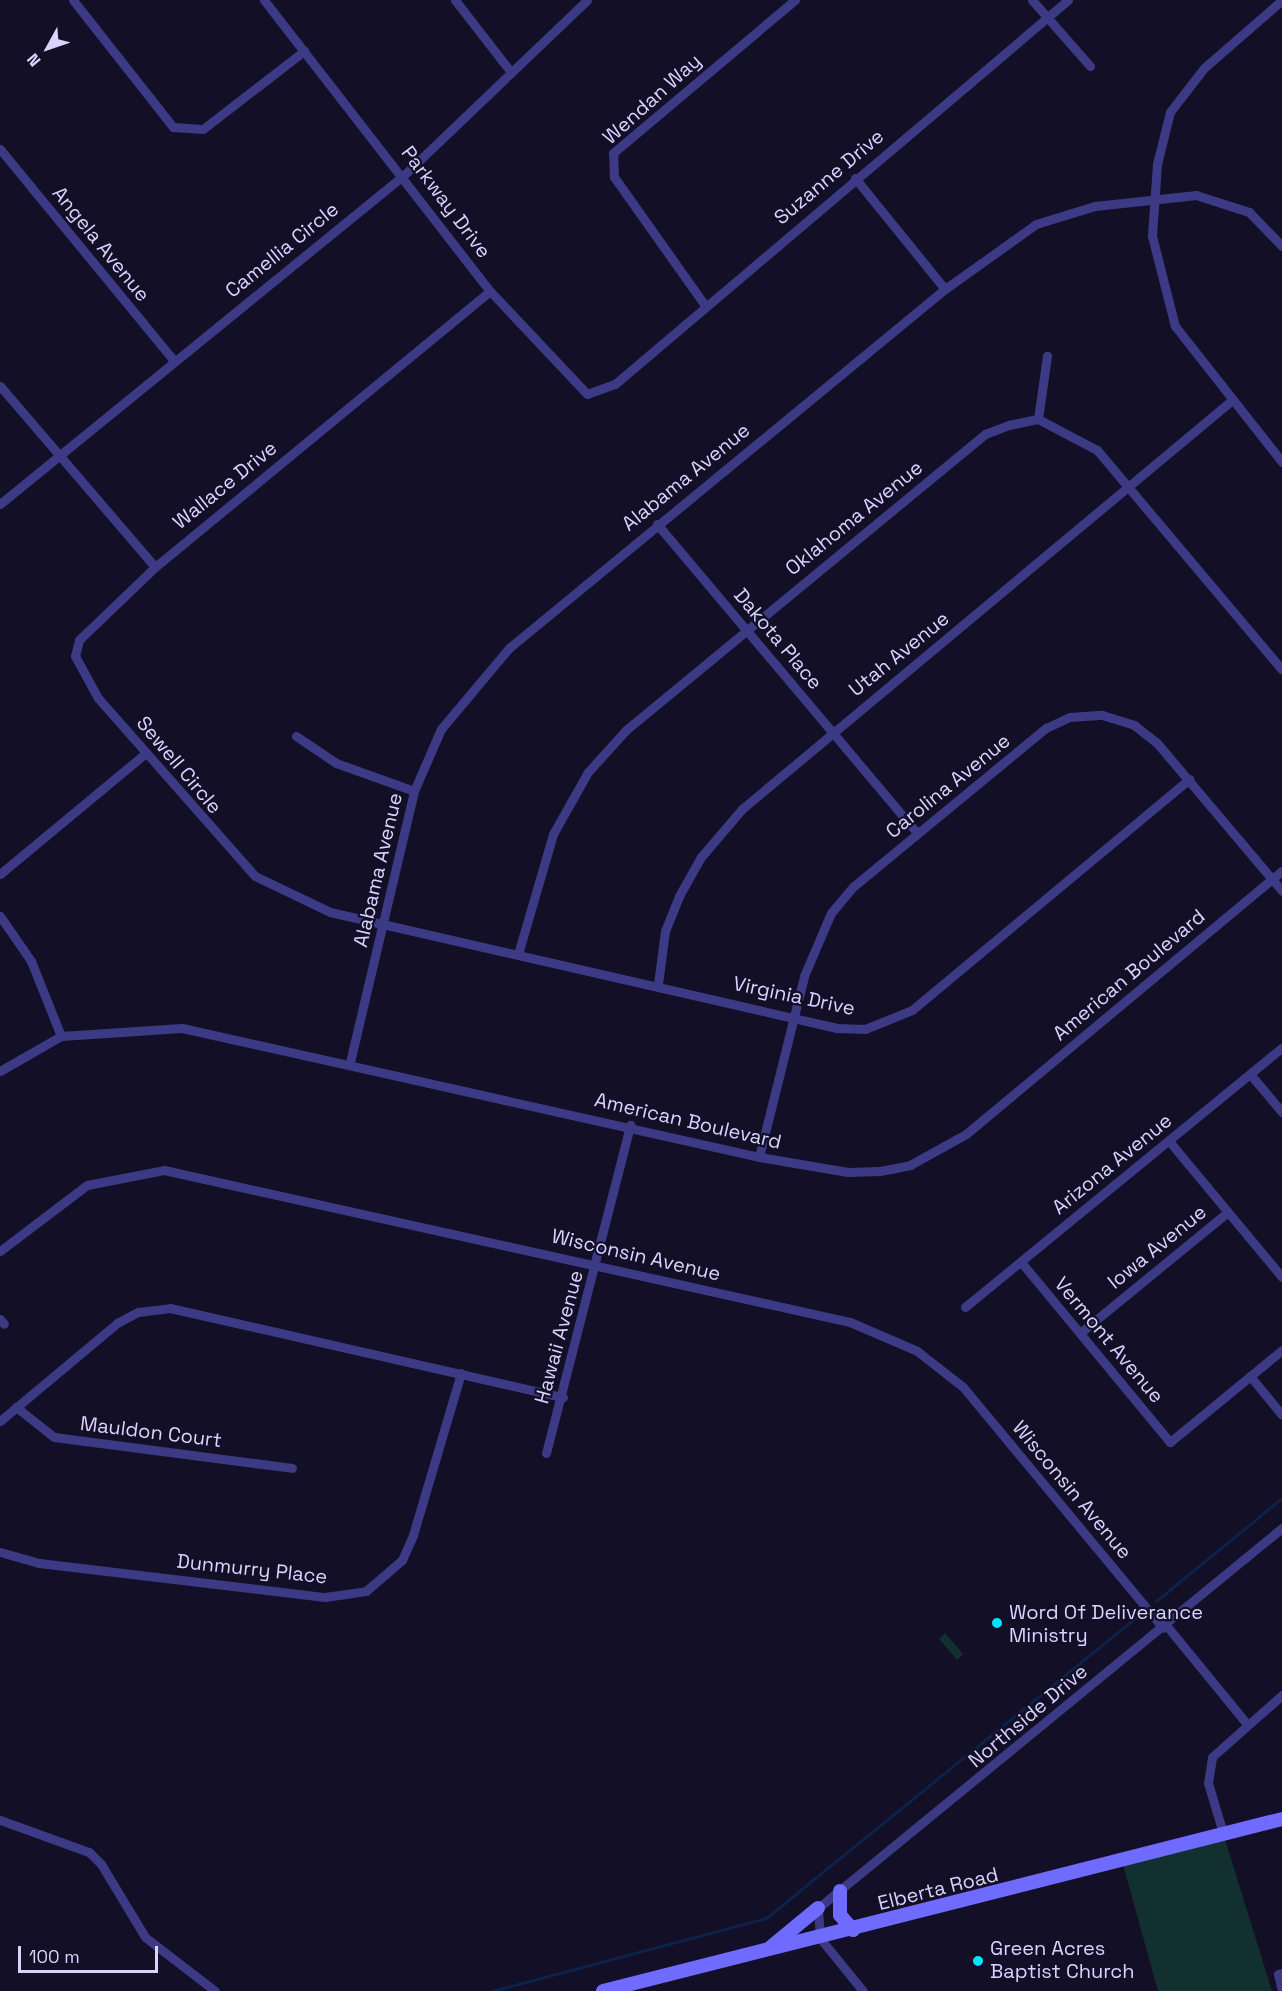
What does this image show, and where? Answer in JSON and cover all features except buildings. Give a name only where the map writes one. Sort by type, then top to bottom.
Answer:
[{"type":"street","points":[[73,0],[173,127],[203,129],[304,51]]},
{"type":"street","name":"Parkway Drive","points":[[264,0],[404,175],[490,291],[587,394],[615,384]]},
{"type":"street","points":[[455,0],[510,71]]},
{"type":"street","name":"Camellia Circle","points":[[58,456],[404,175],[510,71],[587,0]]},
{"type":"street","name":"Wendan Way","points":[[704,304],[614,177],[613,153],[795,0]]},
{"type":"street","points":[[1032,0],[1090,66]]},
{"type":"street","name":"Suzanne Drive","points":[[615,384],[704,304],[1068,0]]},
{"type":"street","points":[[1281,4],[1204,69],[1170,112],[1161,136],[1155,201],[1154,248],[1175,326],[1282,462]]},
{"type":"street","name":"Angela Avenue","points":[[0,149],[174,361]]},
{"type":"street","points":[[855,178],[945,289]]},
{"type":"street","name":"Alabama Avenue","points":[[350,1062],[414,792],[441,729],[465,697],[509,648],[945,289],[1036,224],[1095,206],[1196,195],[1226,202],[1249,212],[1282,246]]},
{"type":"street","name":"Wallace Drive","points":[[155,567],[490,291]]},
{"type":"street","points":[[1047,356],[1038,419],[1082,437],[1131,489],[1282,670]]},
{"type":"street","points":[[0,386],[155,567]]},
{"type":"street","name":"Utah Avenue","points":[[658,984],[665,931],[701,857],[742,809],[832,731],[1131,489],[1232,400]]},
{"type":"street","name":"Oklahoma Avenue","points":[[518,954],[553,834],[588,772],[626,730],[985,434],[1038,419]]},
{"type":"street","points":[[0,504],[58,456]]},
{"type":"street","name":"Dakota Place","points":[[657,524],[917,832]]},
{"type":"street","name":"Sewell Circle","points":[[155,567],[99,617],[79,640],[75,656],[92,690],[255,876],[330,912],[385,921]]},
{"type":"street","name":"Carolina Avenue","points":[[759,1157],[793,1017],[814,944],[831,913],[917,832],[1046,728],[1070,717],[1102,715],[1134,726],[1189,779],[1282,891]]},
{"type":"street","points":[[296,736],[336,762],[414,792]]},
{"type":"street","points":[[0,874],[146,753]]},
{"type":"street","name":"Virginia Drive","points":[[385,921],[793,1017],[865,1029],[912,1010],[1189,779]]},
{"type":"street","name":"American Boulevard","points":[[0,1071],[61,1036],[182,1028],[350,1062],[630,1125],[759,1157],[848,1172],[880,1171],[939,1153],[1282,871]]},
{"type":"street","points":[[0,916],[31,962],[61,1036]]},
{"type":"street","name":"Arizona Avenue","points":[[965,1307],[1282,1048]]},
{"type":"street","points":[[1250,1074],[1282,1112]]},
{"type":"street","name":"Hawaii Avenue","points":[[546,1453],[598,1264],[630,1125]]},
{"type":"street","points":[[1169,1141],[1282,1277]]},
{"type":"street","name":"Wisconsin Avenue","points":[[0,1251],[87,1185],[164,1170],[598,1264],[850,1322],[917,1351],[963,1387],[1247,1724]]},
{"type":"street","name":"Iowa Avenue","points":[[1080,1333],[1228,1212]]},
{"type":"street","name":"Vermont Avenue","points":[[1021,1262],[1170,1442],[1250,1376]]},
{"type":"street","points":[[0,1421],[117,1323],[155,1309],[461,1373],[563,1397]]},
{"type":"street","points":[[1282,1350],[1250,1376],[1282,1415]]},
{"type":"street","name":"Dunmurry Place","points":[[0,1552],[39,1563],[325,1597],[366,1591],[402,1560],[414,1535],[461,1373]]},
{"type":"street","name":"Mauldon Court","points":[[16,1407],[54,1437],[292,1468]]},
{"type":"street","name":"Northside Drive","points":[[818,1908],[1282,1528]]},
{"type":"street","points":[[1223,1833],[1208,1783],[1212,1757],[1282,1695]]},
{"type":"street","name":"Elberta Road","points":[[603,1991],[853,1930],[1282,1818]]},
{"type":"street","points":[[0,1820],[89,1852],[102,1864],[144,1937],[215,1991]]},
{"type":"street","points":[[840,1891],[840,1915],[853,1930]]},
{"type":"street","points":[[818,1908],[820,1938],[863,1991]]},
{"type":"street","points":[[768,1949],[818,1908]]},
{"type":"street","points":[[1282,1973],[1278,1974],[1282,1991]]},
{"type":"green space","points":[[945,1633],[963,1654],[957,1660],[939,1639]]},
{"type":"green space","points":[[1223,1833],[1272,1991],[1158,1991],[1122,1861]]},
{"type":"waterway","points":[[1156,1601],[1282,1498]]},
{"type":"waterway","points":[[492,1991],[766,1918],[1144,1611]]},
{"type":"place","name":"Word Of Deliverance Ministry","points":[[997,1623]]},
{"type":"place","name":"Green Acres Baptist Church","points":[[978,1961]]}]
